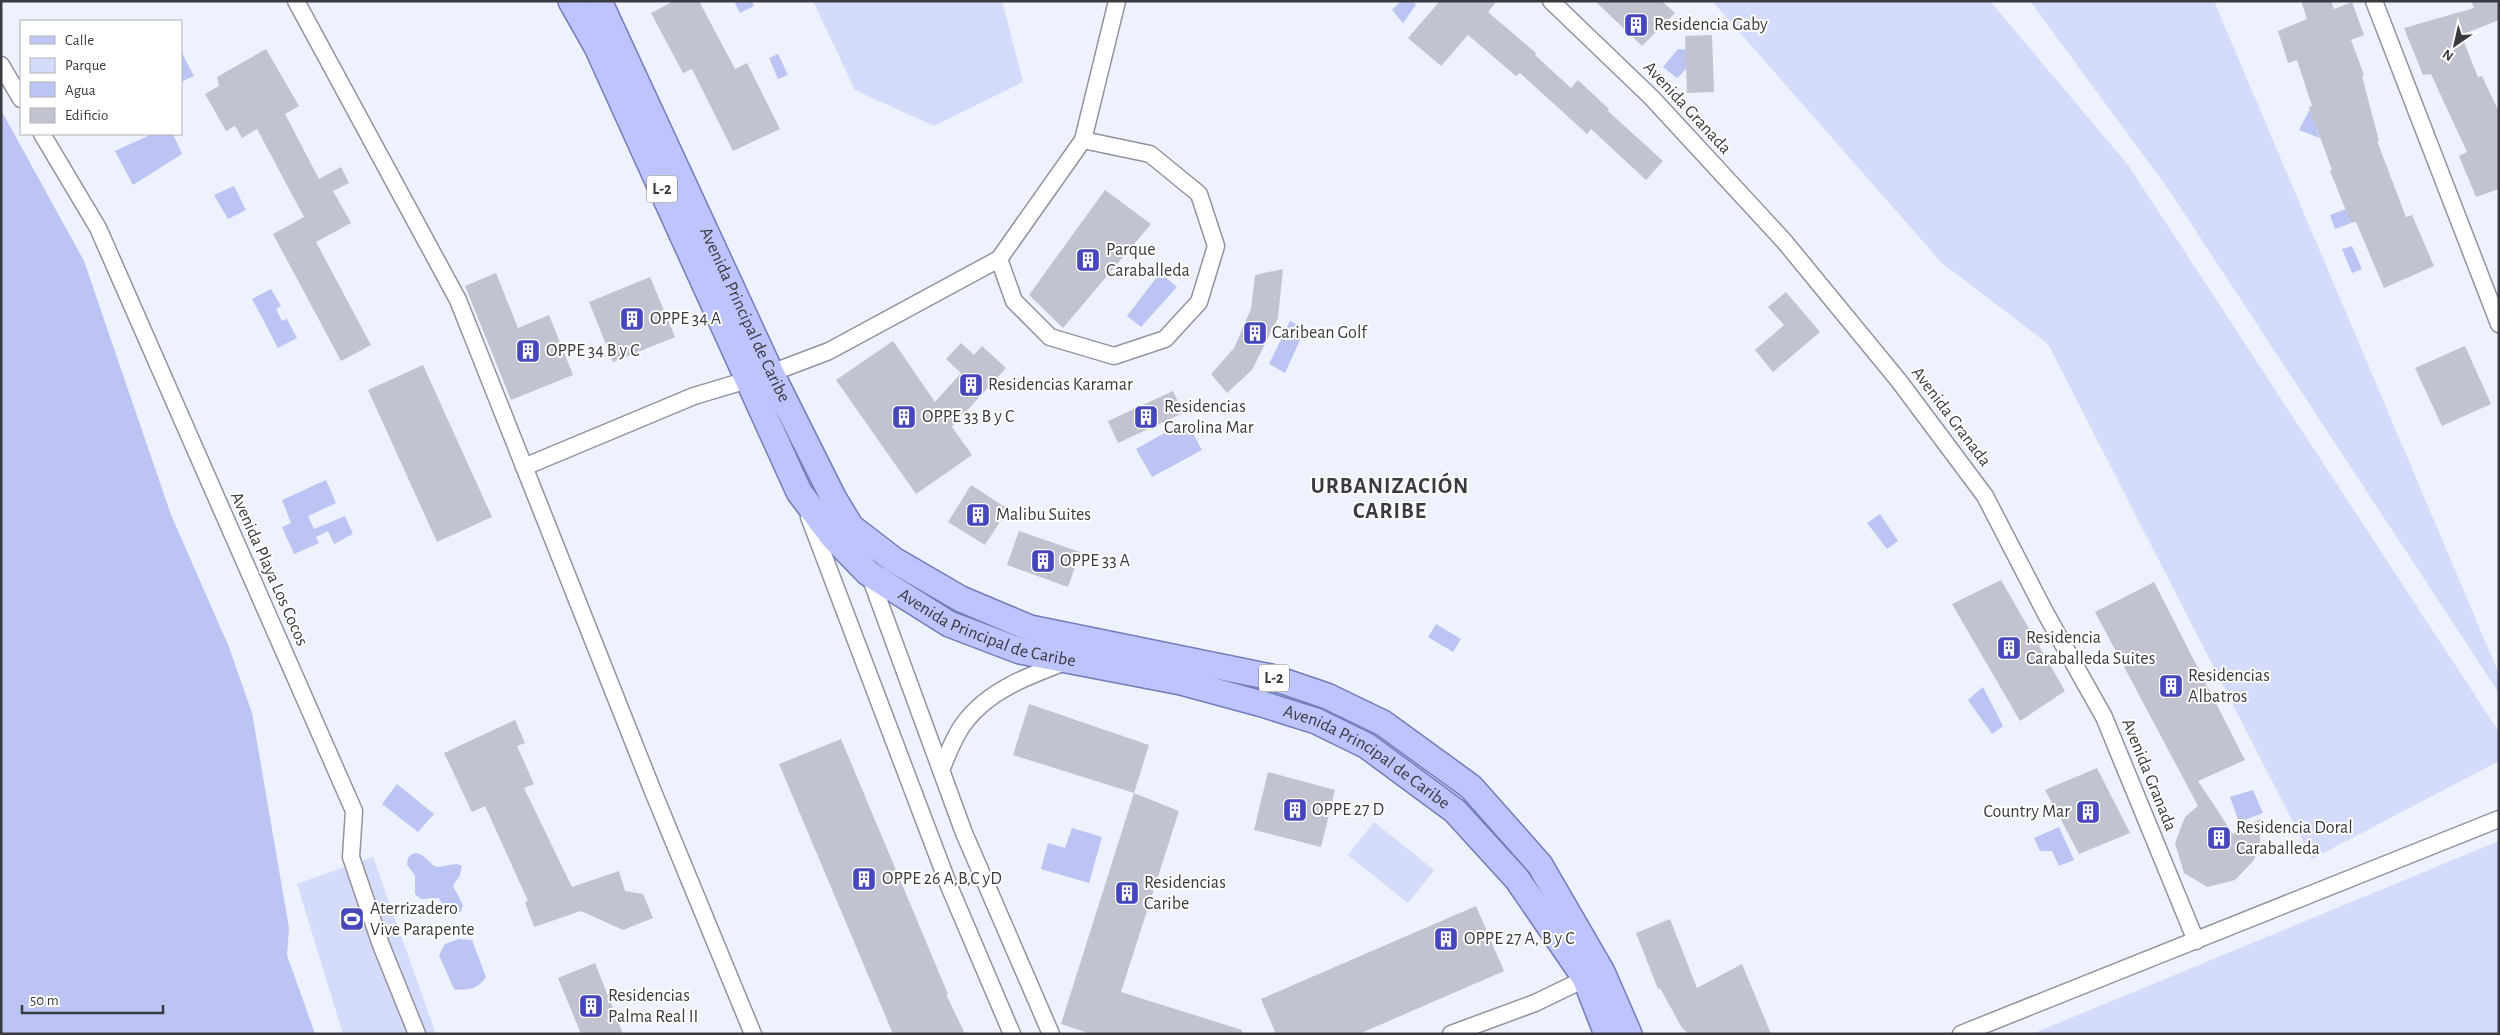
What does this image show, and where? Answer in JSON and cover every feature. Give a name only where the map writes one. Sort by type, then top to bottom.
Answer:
[{"type":"main road","name":"Avenida Principal de Caribe","points":[[571,1],[597,47],[760,376],[851,527],[894,560],[961,599],[1030,628],[1271,677],[1327,696],[1383,723],[1471,788],[1540,865],[1594,975],[1630,1034]]},
{"type":"main road","name":"Avenida Principal de Caribe","points":[[599,1],[760,376],[800,492],[833,537],[868,573],[948,624],[1020,651],[1181,682],[1262,704],[1316,721],[1367,746],[1455,811],[1518,879],[1594,975],[1607,1034]]},
{"type":"street","points":[[296,1],[458,300],[654,794],[753,1034]]},
{"type":"street","points":[[524,468],[694,396],[760,376],[829,351],[999,258],[1083,140],[1117,1]]},
{"type":"street","name":"Avenida Granada","points":[[1551,1],[1652,98],[1784,242],[1899,381],[1985,496],[2046,614],[2104,717],[2196,941]]},
{"type":"street","points":[[2374,1],[2499,324]]},
{"type":"street","points":[[1,65],[20,97]]},
{"type":"street","name":"Avenida Playa Los Cocos","points":[[43,135],[98,228],[354,811],[351,857],[381,945],[417,1034]]},
{"type":"street","points":[[999,258],[1014,301],[1050,337],[1114,356],[1165,339],[1198,302],[1216,246],[1199,194],[1150,154],[1083,140]]},
{"type":"street","points":[[800,492],[949,886],[1012,1034]]},
{"type":"street","points":[[851,527],[964,833],[1051,1034]]},
{"type":"street","points":[[941,770],[952,742],[965,722],[979,707],[995,694],[1069,660]]},
{"type":"street","points":[[1961,1034],[2196,941],[2272,908],[2499,819]]},
{"type":"street","points":[[1451,1034],[1535,1003],[1594,975]]},
{"type":"green space","points":[[813,1],[1002,1],[1023,82],[934,126],[855,90]]},
{"type":"green space","points":[[1712,1],[1990,1],[2128,165],[2499,732],[2499,761],[2312,859],[2048,344],[1942,263]]},
{"type":"green space","points":[[2030,1],[2214,1],[2499,674],[2499,693],[2169,190]]},
{"type":"green space","points":[[1374,822],[1434,870],[1408,903],[1348,855]]},
{"type":"green space","points":[[2499,841],[2499,1034],[2032,1034]]},
{"type":"green space","name":"Aterrizadero Vive Parapente","points":[[373,857],[436,1034],[343,1034],[297,884]]},
{"type":"water","points":[[734,1],[752,1],[754,6],[740,13]]},
{"type":"water","points":[[1401,1],[1414,1],[1416,5],[1403,23],[1392,10]]},
{"type":"water","points":[[1678,49],[1687,50],[1689,66],[1677,78],[1663,67]]},
{"type":"water","points":[[182,53],[194,76],[182,82]]},
{"type":"water","points":[[778,54],[788,75],[778,79],[769,58]]},
{"type":"water","points":[[2310,109],[2320,138],[2299,130]]},
{"type":"water","points":[[1,110],[84,261],[171,515],[229,647],[252,713],[289,928],[287,955],[315,1034],[1,1034]]},
{"type":"water","points":[[150,135],[173,135],[182,154],[133,185],[115,151]]},
{"type":"water","points":[[234,186],[246,210],[228,219],[214,195]]},
{"type":"water","points":[[2346,209],[2351,223],[2335,229],[2330,215]]},
{"type":"water","points":[[2352,246],[2362,269],[2352,273],[2342,249]]},
{"type":"water","points":[[1160,273],[1177,287],[1141,327],[1127,316]]},
{"type":"water","points":[[271,289],[281,306],[276,309],[282,321],[287,319],[297,338],[278,348],[252,299]]},
{"type":"water","points":[[1290,321],[1305,329],[1285,373],[1269,364]]},
{"type":"water","points":[[1186,421],[1202,450],[1152,477],[1136,449]]},
{"type":"water","points":[[326,480],[336,503],[308,516],[314,529],[345,516],[353,534],[334,544],[328,531],[316,537],[319,543],[294,554],[282,527],[291,523],[282,500]]},
{"type":"water","points":[[1880,514],[1898,541],[1887,549],[1867,523]]},
{"type":"water","points":[[1436,624],[1461,639],[1453,652],[1428,637]]},
{"type":"water","points":[[1983,687],[2003,726],[1992,734],[1968,700]]},
{"type":"water","points":[[397,784],[434,814],[418,832],[382,804]]},
{"type":"water","points":[[2253,790],[2263,813],[2239,822],[2230,797]]},
{"type":"water","points":[[2059,827],[2074,860],[2059,866],[2052,851],[2040,851],[2034,838]]},
{"type":"water","points":[[1072,828],[1102,837],[1089,883],[1041,869],[1048,843],[1065,848]]},
{"type":"water","points":[[417,853],[437,867],[456,864],[462,866],[460,875],[453,886],[463,905],[461,912],[448,913],[439,898],[421,899],[415,894],[415,875],[407,865],[408,858],[412,854]]},
{"type":"water","points":[[459,939],[472,940],[486,977],[476,987],[464,990],[454,989],[439,955],[445,944]]},
{"type":"building","points":[[674,1],[699,1],[735,69],[747,63],[780,129],[733,151],[692,69],[683,73],[651,13]]},
{"type":"building","points":[[1440,1],[1497,1],[1488,12],[1536,53],[1535,55],[1571,88],[1578,80],[1609,109],[1608,111],[1663,161],[1646,180],[1591,129],[1587,134],[1520,73],[1516,76],[1468,35],[1441,66],[1408,38]]},
{"type":"building","name":"Residencia Gaby","points":[[1595,1],[1662,1],[1675,13],[1642,46]]},
{"type":"building","points":[[2301,1],[2331,1],[2334,9],[2352,2],[2364,35],[2351,40],[2364,75],[2362,76],[2379,141],[2377,141],[2406,217],[2412,215],[2434,266],[2384,288],[2356,222],[2351,223],[2330,171],[2332,170],[2309,107],[2312,106],[2297,60],[2288,63],[2278,31],[2307,19]]},
{"type":"building","points":[[2471,1],[2499,1],[2499,20],[2461,35],[2478,77],[2482,76],[2499,112],[2499,189],[2476,197],[2459,156],[2467,152],[2431,74],[2423,75],[2404,28],[2474,8]]},
{"type":"building","points":[[1712,35],[1714,92],[1687,93],[1685,36]]},
{"type":"building","points":[[266,49],[299,106],[285,114],[319,179],[341,167],[349,183],[333,191],[351,223],[316,242],[371,345],[341,361],[273,234],[304,217],[257,129],[242,138],[235,126],[226,131],[205,94],[219,86],[217,77]]},
{"type":"building","name":"Parque Caraballeda","points":[[1105,190],[1151,224],[1063,328],[1029,295]]},
{"type":"building","name":"Caribean Golf","points":[[1283,269],[1278,318],[1252,370],[1227,393],[1211,374],[1234,348],[1251,309],[1255,275]]},
{"type":"building","name":"OPPE 34 B y C","points":[[496,273],[518,328],[549,315],[573,375],[511,400],[465,286]]},
{"type":"building","name":"OPPE 34 A","points":[[650,277],[675,337],[613,362],[589,302]]},
{"type":"building","points":[[1786,292],[1820,332],[1773,372],[1755,350],[1784,325],[1768,307]]},
{"type":"building","name":"OPPE 33 B y C","points":[[893,341],[935,402],[961,373],[946,359],[961,343],[974,355],[982,346],[1006,368],[952,427],[972,455],[916,494],[836,380]]},
{"type":"building","points":[[2465,346],[2491,404],[2442,426],[2415,368]]},
{"type":"building","points":[[423,365],[492,517],[437,542],[368,390]]},
{"type":"building","name":"Residencias Carolina Mar","points":[[1173,391],[1183,413],[1118,443],[1108,421]]},
{"type":"building","name":"Malibu Suites","points":[[971,485],[1008,509],[985,545],[948,522]]},
{"type":"building","name":"OPPE 33 A","points":[[1019,531],[1080,552],[1068,587],[1007,565]]},
{"type":"building","name":"Residencia Caraballeda Suites","points":[[2001,580],[2065,691],[2020,721],[1952,604]]},
{"type":"building","name":"Residencias Albatros","points":[[2154,582],[2245,760],[2198,781],[2233,834],[2260,819],[2260,843],[2254,860],[2235,880],[2207,887],[2184,873],[2175,843],[2185,817],[2198,806],[2095,612]]},
{"type":"building","points":[[1029,704],[1149,745],[1134,793],[1013,755]]},
{"type":"building","points":[[515,720],[525,743],[517,746],[534,784],[524,788],[572,887],[619,871],[625,891],[643,894],[653,918],[623,930],[581,911],[534,927],[525,902],[528,901],[485,806],[472,812],[444,753]]},
{"type":"building","name":"OPPE 26 A,B,C yD","points":[[841,739],[948,994],[946,994],[965,1034],[893,1034],[779,764]]},
{"type":"building","name":"Country Mar","points":[[2097,768],[2130,833],[2079,854],[2045,790]]},
{"type":"building","name":"OPPE 27 D","points":[[1268,772],[1335,790],[1321,847],[1254,830]]},
{"type":"building","name":"Residencias Caribe","points":[[1134,793],[1179,811],[1121,992],[1242,1030],[1242,1034],[1091,1034],[1061,1024]]},
{"type":"building","name":"OPPE 27 A, B y C","points":[[1476,906],[1504,971],[1359,1034],[1276,1034],[1261,999]]},
{"type":"building","points":[[1670,919],[1697,988],[1742,964],[1771,1034],[1689,1034],[1682,1028],[1660,988],[1658,989],[1636,933]]},
{"type":"building","name":"Residencias Palma Real II","points":[[595,963],[623,1034],[581,1034],[558,978]]},
{"type":"place","name":"Residencia Gaby","points":[[1636,25]]},
{"type":"place","name":"Parque Caraballeda","points":[[1088,260]]},
{"type":"place","name":"OPPE 34 A","points":[[632,319]]},
{"type":"place","name":"Caribean Golf","points":[[1255,333]]},
{"type":"place","name":"OPPE 34 B y C","points":[[528,351]]},
{"type":"place","name":"Residencias Karamar","points":[[971,385]]},
{"type":"place","name":"OPPE 33 B y C","points":[[904,417]]},
{"type":"place","name":"Residencias Carolina Mar","points":[[1146,417]]},
{"type":"place","name":"Malibu Suites","points":[[978,515]]},
{"type":"place","name":"OPPE 33 A","points":[[1043,561]]},
{"type":"place","name":"Residencia Caraballeda Suites","points":[[2009,648]]},
{"type":"place","name":"Residencias Albatros","points":[[2171,686]]},
{"type":"place","name":"OPPE 27 D","points":[[1295,810]]},
{"type":"place","name":"Country Mar","points":[[2088,812]]},
{"type":"place","name":"Residencia Doral Caraballeda","points":[[2219,838]]},
{"type":"place","name":"OPPE 26 A,B,C yD","points":[[864,879]]},
{"type":"place","name":"Residencias Caribe","points":[[1127,893]]},
{"type":"place","name":"Aterrizadero Vive Parapente","points":[[352,919]]},
{"type":"place","name":"OPPE 27 A, B y C","points":[[1446,939]]},
{"type":"place","name":"Residencias Palma Real II","points":[[591,1006]]},
{"type":"district","name":"URBANIZACIÓN CARIBE","points":[[1390,498]]}]
